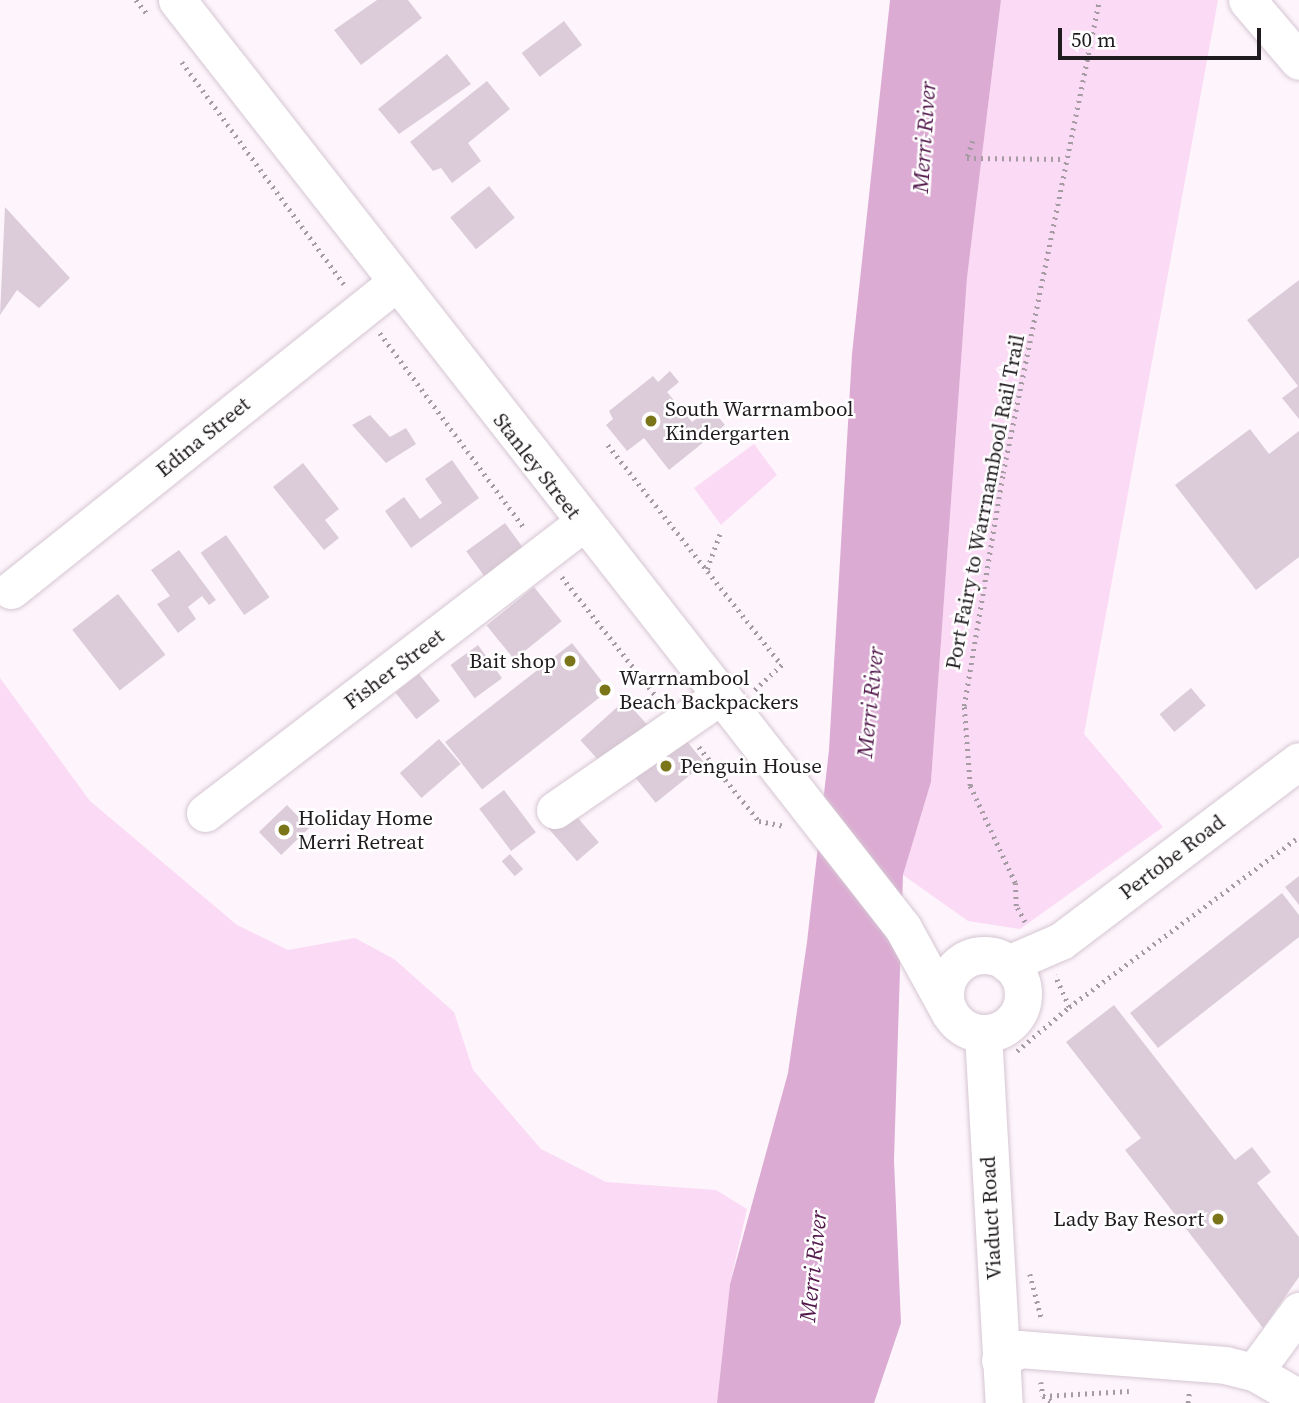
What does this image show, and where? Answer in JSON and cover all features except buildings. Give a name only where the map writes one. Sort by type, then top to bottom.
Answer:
[{"type":"street","points":[[1247,0],[1299,61]]},
{"type":"street","name":"Stanley Street","points":[[165,11],[396,283],[582,524],[726,703],[803,819],[902,928],[950,1013]]},
{"type":"street","name":"Edina Street","points":[[11,590],[396,283]]},
{"type":"street","name":"Fisher Street","points":[[205,813],[582,524]]},
{"type":"street","points":[[555,810],[678,724],[726,703]]},
{"type":"street","name":"Pertobe Road","points":[[982,1033],[1012,1021],[1003,970],[1045,951],[1299,761]]},
{"type":"street","name":"Stanley Street","points":[[902,928],[938,948],[1003,970]]},
{"type":"street","points":[[982,1033],[950,1013],[948,977],[1003,970]]},
{"type":"street","name":"Viaduct Road","points":[[982,1033],[1004,1403]]},
{"type":"street","points":[[1254,1372],[1299,1311]]},
{"type":"street","points":[[1151,1359],[1047,1388],[1000,1360],[1019,1349],[1151,1359],[1254,1372],[1299,1398]]},
{"type":"path","points":[[136,0],[165,11]]},
{"type":"path","name":"Port Fairy to Warrnambool Rail Trail","points":[[1069,1007],[1045,951],[1016,906],[1015,883],[970,786],[964,706],[1065,159],[1099,0]]},
{"type":"path","points":[[177,55],[544,554],[678,724],[759,821],[803,819]]},
{"type":"path","points":[[972,141],[967,158],[1065,159]]},
{"type":"path","points":[[608,445],[782,665],[726,703]]},
{"type":"path","points":[[707,570],[720,534]]},
{"type":"path","points":[[1016,1051],[1069,1007],[1299,837]]},
{"type":"shaded area","points":[[1001,0],[1218,0],[1084,734],[1163,827],[1020,929],[968,921],[903,875],[931,782],[967,278]]},
{"type":"shaded area","points":[[754,444],[777,475],[721,525],[694,488]]},
{"type":"shaded area","points":[[0,678],[90,801],[237,925],[288,950],[355,938],[394,959],[454,1012],[473,1070],[541,1149],[606,1182],[716,1190],[747,1209],[730,1284],[717,1403],[0,1403]]},
{"type":"water","name":"Merri River","points":[[890,0],[1001,0],[967,278],[931,782],[903,875],[894,1160],[901,1323],[874,1403],[717,1403],[730,1284],[788,1073],[807,942],[829,750],[852,354]]},
{"type":"place","name":"South Warrnambool Kindergarten","points":[[651,421]]},
{"type":"place","name":"Bait shop","points":[[570,661]]},
{"type":"place","name":"Warrnambool Beach Backpackers","points":[[605,690]]},
{"type":"place","name":"Penguin House","points":[[666,766]]},
{"type":"place","name":"Holiday Home Merri Retreat","points":[[284,830]]},
{"type":"place","name":"Lady Bay Resort","points":[[1218,1219]]}]
